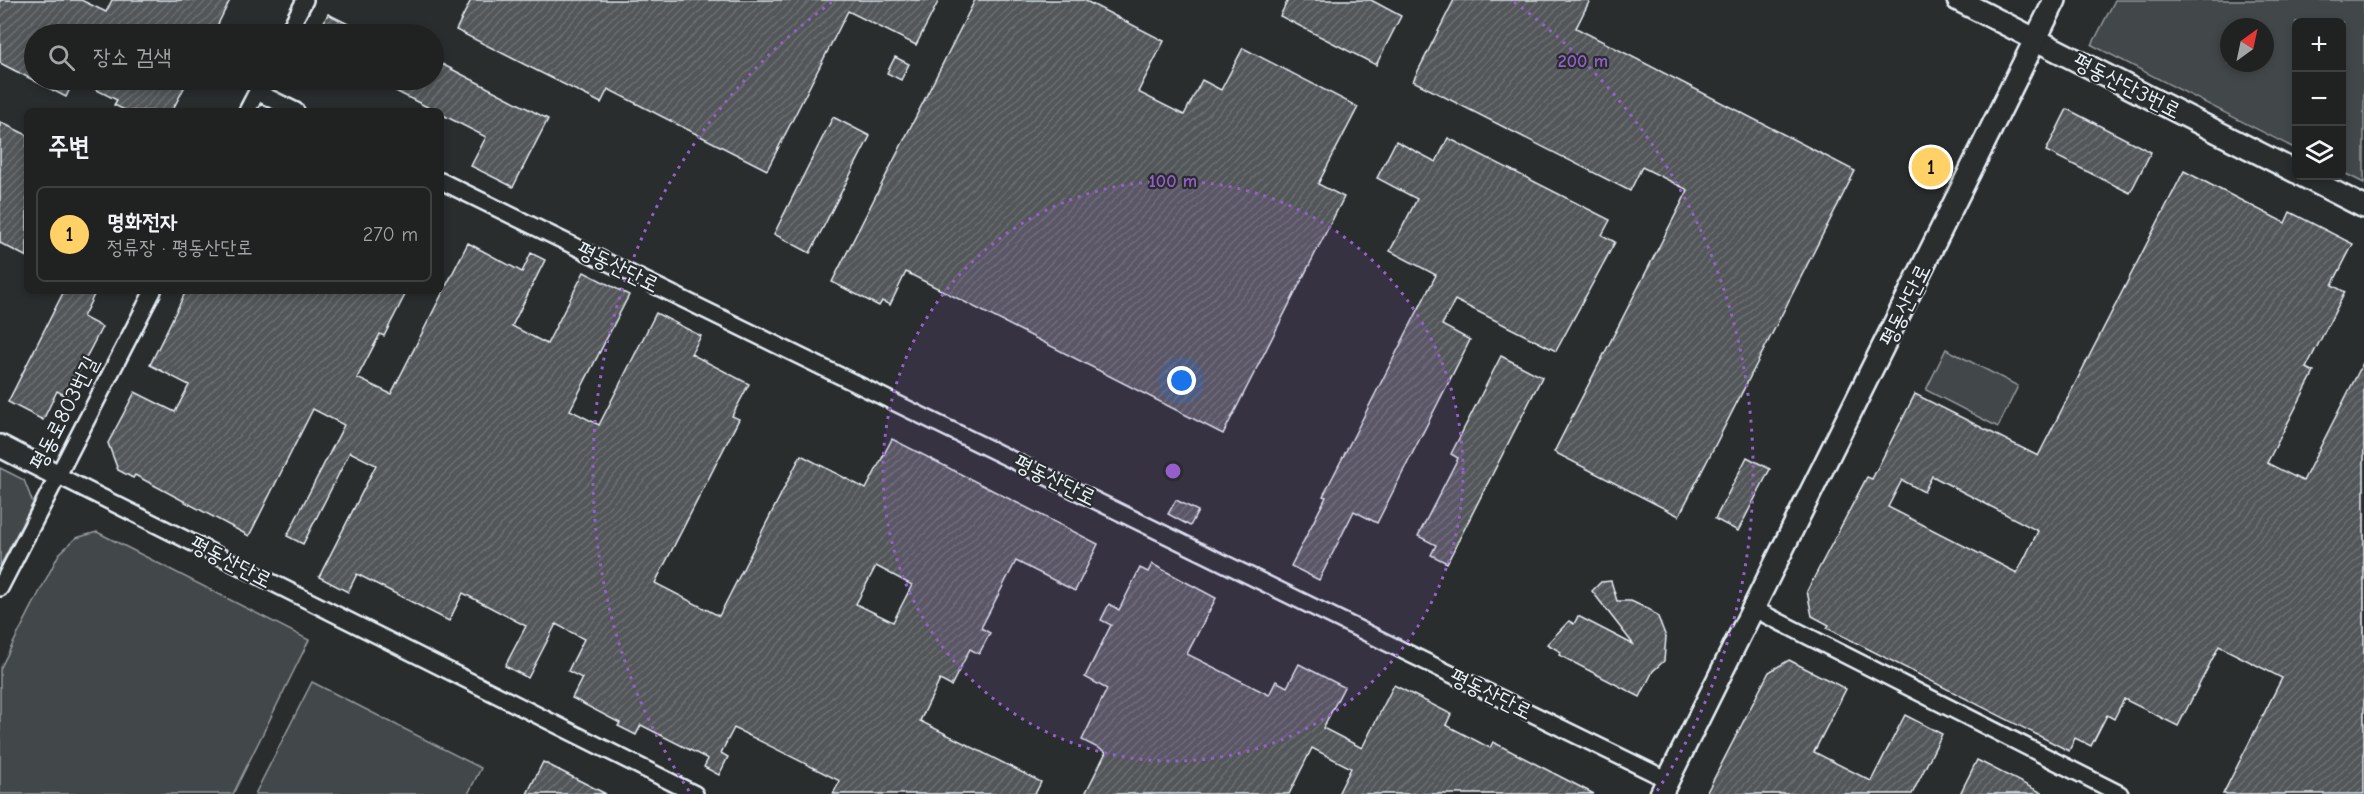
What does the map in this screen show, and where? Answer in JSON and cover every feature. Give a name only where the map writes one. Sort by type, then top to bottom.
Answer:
[{"type":"street","points":[[292,24],[304,0]]},
{"type":"street","name":"평동산단3번로","points":[[1958,0],[2292,170]]},
{"type":"street","name":"평동산단로","points":[[444,182],[1664,787],[2055,0]]},
{"type":"street","points":[[249,108],[258,90]]},
{"type":"street","points":[[266,90],[292,108]]},
{"type":"street","points":[[2311,180],[2364,207]]},
{"type":"street","name":"평동로803번길","points":[[0,588],[151,294]]},
{"type":"street","points":[[0,446],[57,475]]},
{"type":"street","name":"평동산단로","points":[[57,475],[694,794]]},
{"type":"street","points":[[1754,609],[2120,794]]},
{"type":"shaded area","points":[[2115,0],[2364,0],[2364,183],[2346,174],[2346,18],[2292,18],[2292,147],[2092,45]]},
{"type":"shaded area","points":[[1946,349],[2018,386],[1998,427],[1926,390]]},
{"type":"shaded area","points":[[0,468],[24,480],[33,503],[0,566]]},
{"type":"shaded area","points":[[97,532],[309,640],[233,794],[0,794],[0,669],[59,554],[76,538]]},
{"type":"shaded area","points":[[312,682],[481,768],[468,794],[255,794]]},
{"type":"building","points":[[0,0],[81,0],[106,12],[112,0],[230,0],[218,24],[24,24],[24,75],[0,63]]},
{"type":"building","points":[[471,0],[939,0],[916,45],[848,11],[767,170],[608,89],[601,103],[456,30]]},
{"type":"building","points":[[975,0],[1084,0],[1164,41],[1138,92],[1184,115],[1202,80],[1221,90],[1243,48],[1358,107],[1318,184],[1344,197],[1223,434],[906,272],[890,305],[882,301],[879,306],[832,282]]},
{"type":"building","points":[[1288,0],[1371,0],[1401,16],[1376,65],[1280,16]]},
{"type":"building","points":[[1454,0],[1590,0],[1576,28],[1855,171],[1679,516],[1554,452],[1688,190],[1642,167],[1630,191],[1413,81]]},
{"type":"building","points":[[328,14],[348,24],[323,24]]},
{"type":"building","points":[[895,57],[909,64],[901,80],[887,73]]},
{"type":"building","points":[[444,65],[548,119],[513,187],[471,166],[486,137],[444,116],[444,108],[429,108],[394,90],[444,90]]},
{"type":"building","points":[[52,90],[69,90],[66,97]]},
{"type":"building","points":[[97,90],[183,90],[174,108],[120,108],[114,105],[117,100]]},
{"type":"building","points":[[2067,109],[2151,152],[2130,193],[2046,151]]},
{"type":"building","points":[[833,117],[870,136],[810,253],[774,234]]},
{"type":"building","points":[[0,122],[24,134],[24,255],[0,243]]},
{"type":"building","points":[[1448,138],[1610,220],[1602,235],[1615,242],[1556,351],[1455,300],[1442,325],[1470,340],[1377,523],[1354,511],[1319,580],[1291,566],[1326,497],[1323,496],[1436,275],[1390,251],[1417,199],[1377,178],[1396,141],[1436,162]]},
{"type":"building","points":[[2184,171],[2285,223],[2290,212],[2353,244],[2332,285],[2345,292],[2306,368],[2314,372],[2267,463],[2303,481],[2364,361],[2364,794],[2223,794],[2282,678],[2219,646],[2178,726],[2124,699],[2114,719],[2107,715],[2091,746],[2075,738],[2069,751],[1827,628],[1829,625],[1812,616],[1807,591],[1867,477],[1872,479],[1915,394],[2038,456]],"holes":[[[1932,476],[2038,531],[2017,573],[1888,507],[1902,480],[1924,492]]]},
{"type":"building","points":[[468,243],[522,272],[531,253],[545,260],[512,326],[547,344],[584,272],[629,295],[570,410],[599,425],[656,313],[701,336],[691,354],[749,384],[732,416],[739,419],[655,583],[719,616],[801,455],[866,489],[892,439],[1098,544],[1075,591],[1016,561],[981,628],[990,633],[979,654],[970,649],[951,686],[940,680],[920,721],[1041,782],[1035,794],[833,794],[840,781],[734,728],[721,753],[728,757],[719,775],[704,767],[708,759],[641,725],[636,735],[618,726],[620,723],[572,698],[582,678],[568,671],[584,639],[556,624],[528,678],[505,666],[526,626],[463,593],[449,621],[357,574],[348,592],[319,577],[376,465],[350,452],[303,544],[287,536],[344,425],[313,409],[249,536],[135,475],[133,478],[118,470],[108,443],[135,392],[175,412],[189,385],[150,365],[185,294],[405,294],[384,336],[380,334],[357,378],[391,394]],"holes":[[[876,566],[912,585],[893,622],[856,604]]]},
{"type":"building","points":[[62,294],[94,294],[83,317],[102,327],[66,396],[57,391],[43,420],[8,402]]},
{"type":"building","points":[[1501,356],[1542,377],[1447,563],[1431,555],[1436,545],[1418,536],[1458,458],[1451,454]]},
{"type":"building","points":[[1747,457],[1770,469],[1738,531],[1715,519]]},
{"type":"building","points":[[1176,500],[1198,511],[1190,526],[1168,514]]},
{"type":"building","points":[[1152,564],[1216,598],[1187,654],[1269,695],[1276,681],[1287,687],[1299,664],[1344,687],[1323,728],[1362,748],[1394,685],[1451,714],[1446,725],[1490,748],[1493,742],[1594,794],[1338,794],[1351,768],[1312,748],[1289,794],[1085,794],[1106,752],[1082,740],[1107,689],[1085,677],[1111,625],[1101,620],[1109,604],[1119,610],[1140,568],[1148,572]]},
{"type":"building","points":[[1611,581],[1617,601],[1631,601],[1650,610],[1658,617],[1666,637],[1664,661],[1653,671],[1640,697],[1559,655],[1561,652],[1547,644],[1569,621],[1574,624],[1578,616],[1634,645],[1592,591],[1601,582]]},
{"type":"building","points":[[1789,660],[1846,689],[1814,752],[1871,781],[1905,715],[1942,734],[1912,794],[1706,794],[1769,672]]},
{"type":"building","points":[[1977,760],[2044,794],[1960,794]]},
{"type":"building","points":[[543,762],[606,794],[527,794]]},
{"type":"place","name":"명화전자","points":[[1931,167]]}]
